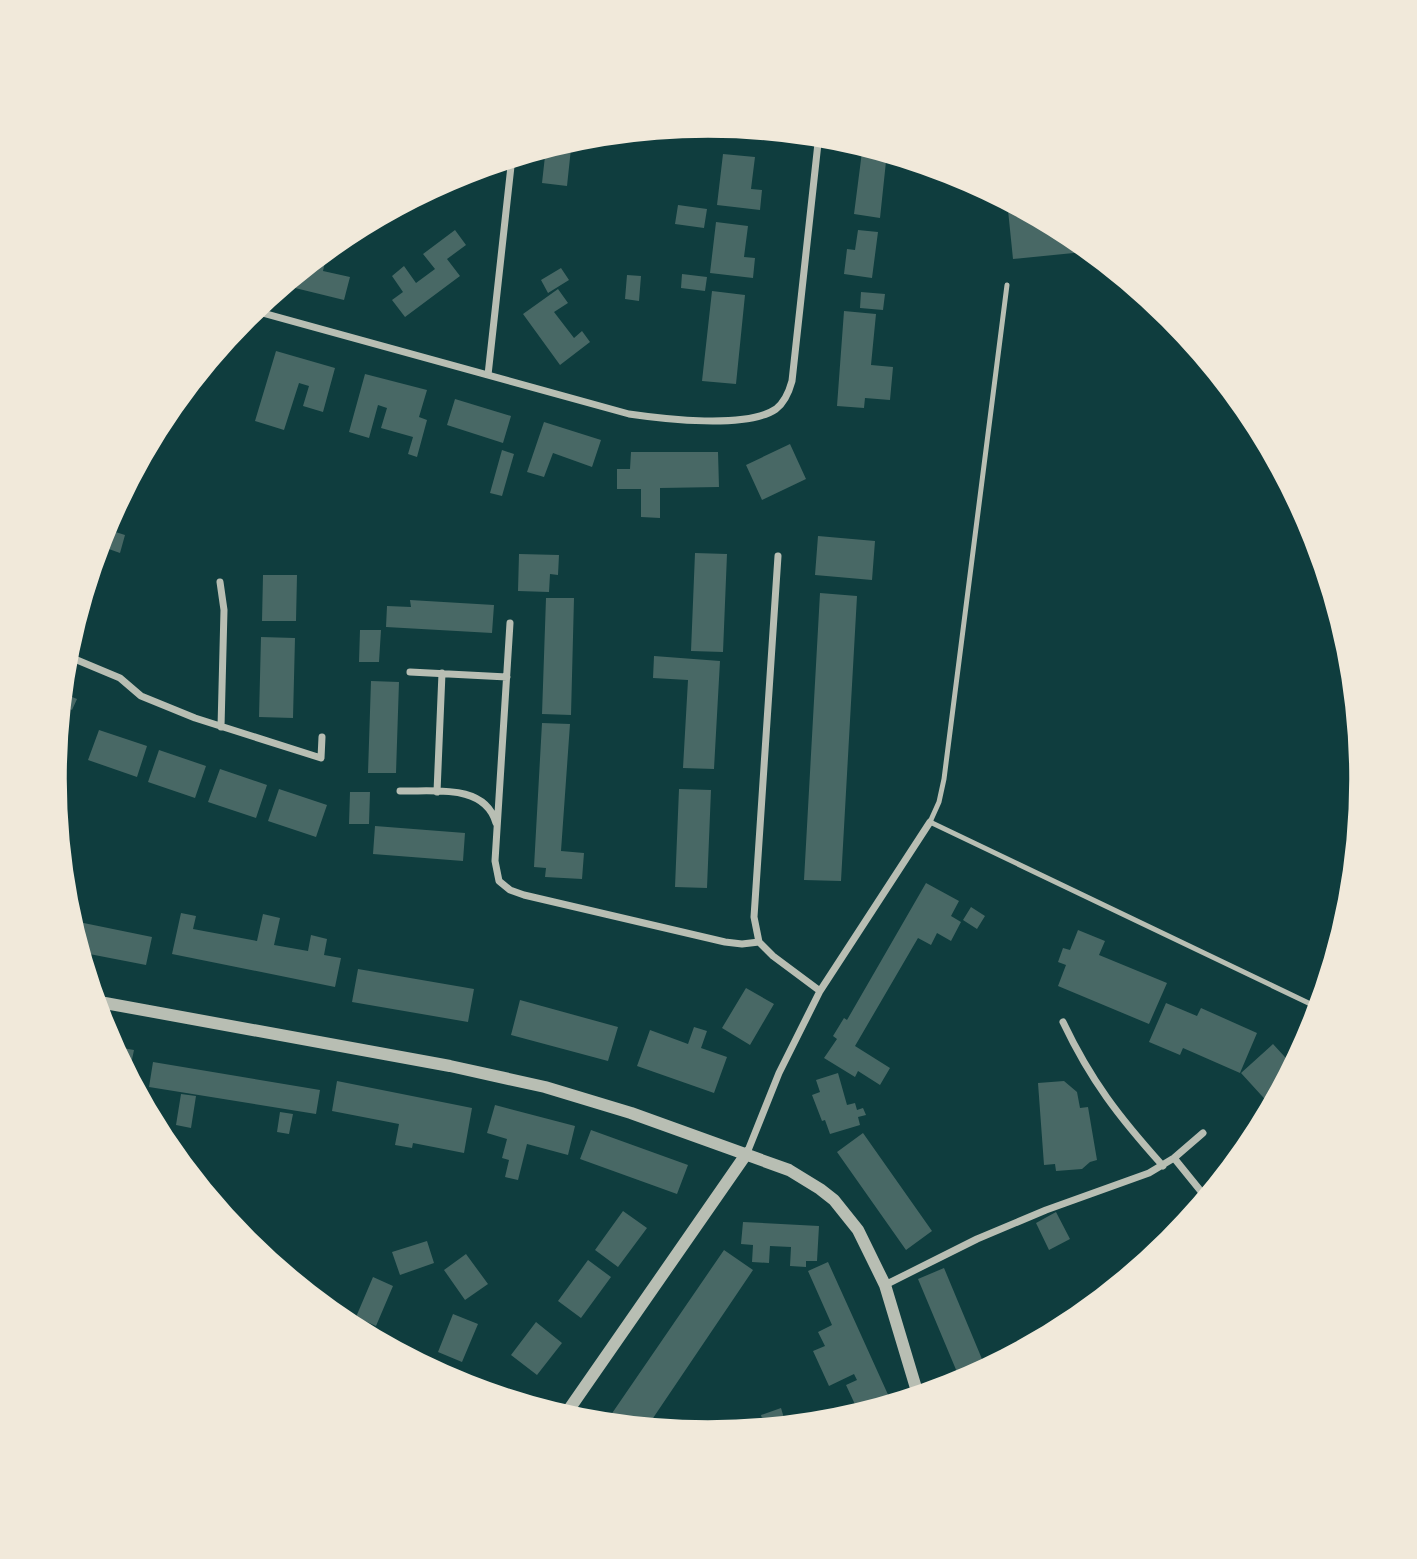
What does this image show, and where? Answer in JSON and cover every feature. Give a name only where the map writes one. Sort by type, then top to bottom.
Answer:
[{"type":"street","points":[[264,314],[607,410],[684,420],[757,416],[777,408],[789,392],[794,368],[818,145]]},
{"type":"street","points":[[488,375],[511,167]]},
{"type":"street","points":[[778,556],[754,917],[759,942],[820,991]]},
{"type":"street","points":[[220,582],[224,610],[221,727]]},
{"type":"street","points":[[510,623],[497,842],[497,876],[505,887],[516,893],[725,942],[759,942]]},
{"type":"street","points":[[76,660],[120,678],[141,696],[221,727],[321,758],[322,737]]},
{"type":"street","points":[[410,671],[507,677]]},
{"type":"street","points":[[437,792],[442,673]]},
{"type":"street","points":[[400,791],[466,794],[481,799],[493,814],[497,842]]},
{"type":"street","points":[[570,1408],[747,1153],[779,1073],[820,991],[930,822]]},
{"type":"street","points":[[105,1003],[512,1079],[587,1099],[747,1153],[804,1178],[834,1200],[858,1230],[885,1285],[916,1389]]},
{"type":"street","points":[[1063,1022],[1084,1065],[1105,1098],[1163,1166]]},
{"type":"street","points":[[885,1285],[977,1239],[1163,1166],[1203,1133]]},
{"type":"street","points":[[1174,1158],[1202,1192]]},
{"type":"lane","points":[[1007,285],[944,779],[939,802],[930,822],[1311,1004]]},
{"type":"building","points":[[571,151],[567,186],[542,183],[545,157]]},
{"type":"building","points":[[723,154],[755,157],[751,189],[762,190],[760,210],[717,205]]},
{"type":"building","points":[[862,155],[886,161],[880,218],[854,214]]},
{"type":"building","points":[[678,205],[707,209],[704,228],[675,224]]},
{"type":"building","points":[[1008,210],[1078,253],[1013,259]]},
{"type":"building","points":[[716,222],[748,226],[744,257],[755,258],[753,278],[710,273]]},
{"type":"building","points":[[455,230],[466,245],[447,259],[460,276],[405,317],[392,300],[403,292],[392,276],[404,266],[416,283],[435,269],[423,254]]},
{"type":"building","points":[[858,230],[878,232],[872,278],[844,274],[847,249],[855,250]]},
{"type":"building","points":[[325,263],[323,271],[350,277],[344,300],[294,288]]},
{"type":"building","points":[[561,268],[569,280],[548,293],[541,280]]},
{"type":"building","points":[[682,274],[707,277],[705,291],[681,288]]},
{"type":"building","points":[[627,275],[641,276],[639,301],[625,299]]},
{"type":"building","points":[[558,289],[568,303],[554,312],[574,338],[582,331],[590,342],[560,365],[523,314]]},
{"type":"building","points":[[712,291],[745,295],[736,384],[702,381]]},
{"type":"building","points":[[861,292],[885,294],[883,310],[860,308]]},
{"type":"building","points":[[844,311],[876,314],[871,365],[893,367],[890,400],[865,398],[864,408],[837,406]]},
{"type":"building","points":[[276,351],[335,368],[323,412],[303,406],[309,386],[299,383],[284,430],[255,421]]},
{"type":"building","points":[[365,374],[427,390],[419,417],[427,420],[417,457],[408,454],[413,437],[381,428],[387,408],[378,405],[369,438],[349,432]]},
{"type":"building","points":[[455,399],[511,416],[503,443],[447,425]]},
{"type":"building","points":[[544,422],[601,440],[592,467],[553,453],[544,477],[527,472]]},
{"type":"building","points":[[790,444],[806,479],[762,500],[746,465]]},
{"type":"building","points":[[502,450],[514,454],[502,496],[490,493]]},
{"type":"building","points":[[631,452],[718,452],[719,487],[660,488],[660,518],[641,517],[641,489],[617,489],[617,469],[630,469]]},
{"type":"building","points":[[115,532],[125,535],[120,553],[108,549]]},
{"type":"building","points":[[818,536],[875,541],[872,580],[815,575]]},
{"type":"building","points":[[695,553],[727,554],[723,652],[691,651]]},
{"type":"building","points":[[519,554],[559,555],[558,575],[550,574],[549,592],[518,591]]},
{"type":"building","points":[[263,575],[297,575],[296,621],[262,621]]},
{"type":"building","points":[[820,593],[857,596],[841,881],[804,880]]},
{"type":"building","points":[[546,598],[574,598],[571,715],[542,714]]},
{"type":"building","points":[[410,600],[494,605],[492,633],[386,627],[387,606],[411,607]]},
{"type":"building","points":[[360,630],[381,630],[379,662],[359,662]]},
{"type":"building","points":[[261,637],[295,638],[293,718],[259,717]]},
{"type":"building","points":[[654,656],[720,661],[714,769],[683,768],[688,680],[653,678]]},
{"type":"building","points":[[371,681],[399,682],[396,773],[368,773]]},
{"type":"building","points":[[70,696],[77,699],[72,710],[69,709]]},
{"type":"building","points":[[542,723],[570,724],[561,851],[584,853],[582,879],[545,877],[546,868],[534,867]]},
{"type":"building","points":[[99,730],[147,746],[137,777],[88,760]]},
{"type":"building","points":[[159,750],[206,766],[195,798],[148,782]]},
{"type":"building","points":[[220,769],[267,785],[256,818],[208,802]]},
{"type":"building","points":[[279,789],[327,805],[316,837],[268,821]]},
{"type":"building","points":[[679,789],[711,790],[707,888],[675,887]]},
{"type":"building","points":[[350,792],[370,792],[369,824],[349,824]]},
{"type":"building","points":[[375,826],[465,833],[463,861],[373,854]]},
{"type":"building","points":[[926,883],[959,901],[951,916],[961,922],[951,941],[937,933],[931,945],[918,938],[855,1046],[890,1068],[880,1085],[858,1071],[855,1077],[824,1058],[837,1039],[833,1036],[844,1018],[847,1020]]},
{"type":"building","points":[[971,907],[985,916],[977,929],[963,920]]},
{"type":"building","points":[[181,913],[196,916],[193,929],[257,941],[263,914],[280,918],[274,945],[308,951],[311,935],[327,939],[324,955],[341,958],[335,987],[172,954]]},
{"type":"building","points":[[81,923],[152,937],[146,965],[89,954]]},
{"type":"building","points":[[1078,930],[1105,941],[1099,955],[1167,983],[1149,1024],[1058,986],[1066,965],[1058,962],[1063,948],[1070,950]]},
{"type":"building","points":[[358,969],[474,989],[468,1022],[352,1002]]},
{"type":"building","points":[[746,988],[774,1004],[750,1045],[722,1028]]},
{"type":"building","points":[[520,1000],[618,1027],[608,1061],[511,1035]]},
{"type":"building","points":[[1166,1003],[1197,1016],[1201,1008],[1257,1033],[1240,1073],[1183,1048],[1180,1055],[1149,1042]]},
{"type":"building","points":[[694,1027],[707,1031],[701,1048],[727,1057],[714,1093],[637,1066],[650,1030],[688,1044]]},
{"type":"building","points":[[1273,1044],[1288,1060],[1266,1101],[1241,1073]]},
{"type":"building","points":[[124,1048],[134,1050],[131,1064]]},
{"type":"building","points":[[153,1062],[320,1090],[316,1114],[149,1087]]},
{"type":"building","points":[[838,1073],[847,1105],[855,1103],[857,1110],[863,1108],[866,1115],[858,1117],[860,1125],[830,1134],[812,1095],[820,1092],[816,1080]]},
{"type":"building","points":[[337,1081],[472,1108],[464,1153],[413,1143],[412,1148],[395,1145],[399,1124],[332,1111]]},
{"type":"building","points":[[1064,1081],[1077,1092],[1080,1108],[1088,1107],[1097,1160],[1082,1169],[1056,1171],[1055,1164],[1044,1165],[1038,1083]]},
{"type":"building","points":[[181,1094],[196,1096],[191,1128],[176,1125]]},
{"type":"building","points":[[495,1105],[575,1126],[568,1155],[527,1144],[518,1180],[505,1177],[509,1160],[502,1158],[507,1139],[487,1133]]},
{"type":"building","points":[[280,1112],[293,1114],[289,1134],[277,1132]]},
{"type":"building","points":[[591,1130],[688,1165],[677,1194],[580,1159]]},
{"type":"building","points":[[863,1133],[932,1231],[906,1250],[837,1152]]},
{"type":"building","points":[[623,1211],[647,1228],[618,1267],[595,1250]]},
{"type":"building","points":[[1056,1212],[1070,1239],[1049,1250],[1036,1223]]},
{"type":"building","points":[[743,1222],[819,1226],[817,1261],[806,1261],[806,1267],[790,1266],[791,1247],[770,1246],[769,1263],[752,1262],[753,1245],[741,1244]]},
{"type":"building","points":[[427,1241],[434,1263],[400,1275],[392,1252]]},
{"type":"building","points":[[724,1250],[753,1270],[651,1421],[610,1416]]},
{"type":"building","points":[[466,1254],[488,1284],[465,1300],[444,1270]]},
{"type":"building","points":[[588,1260],[611,1277],[581,1318],[558,1301]]},
{"type":"building","points":[[828,1262],[889,1397],[856,1406],[846,1385],[857,1380],[854,1374],[829,1386],[813,1351],[825,1346],[818,1332],[832,1325],[808,1271]]},
{"type":"building","points":[[944,1268],[983,1361],[957,1373],[918,1279]]},
{"type":"building","points":[[373,1277],[393,1286],[376,1326],[356,1317]]},
{"type":"building","points":[[453,1314],[478,1324],[462,1362],[438,1352]]},
{"type":"building","points":[[536,1322],[562,1343],[537,1375],[511,1355]]},
{"type":"building","points":[[781,1408],[784,1419],[763,1421],[761,1415]]}]
